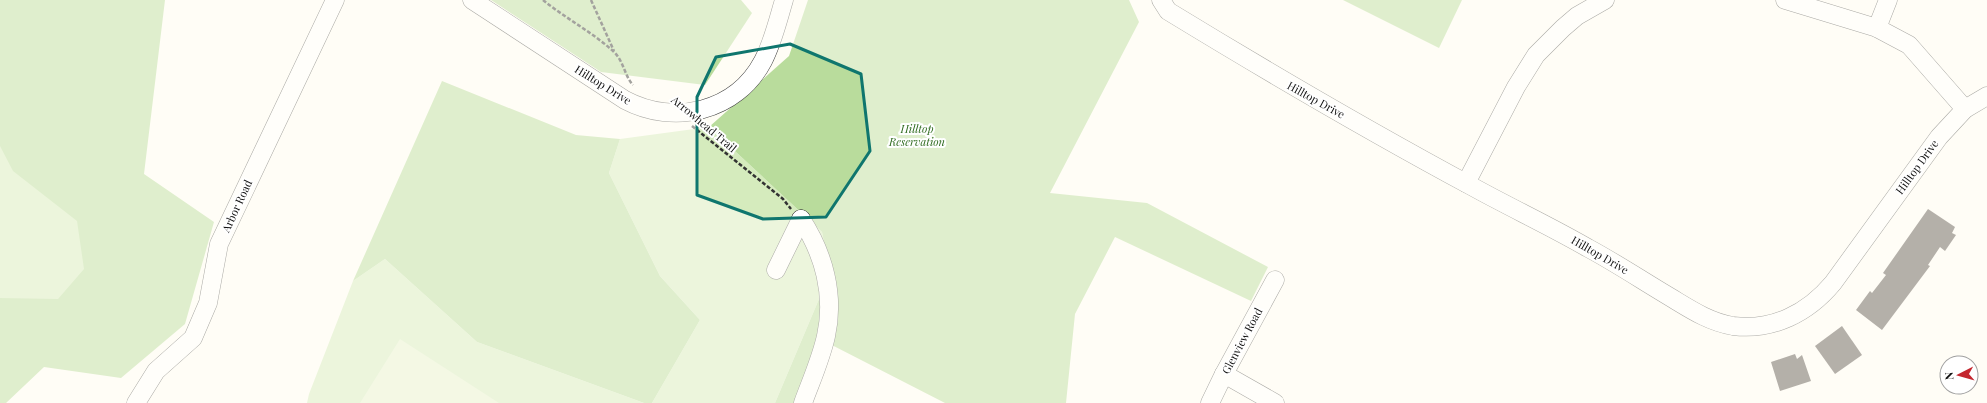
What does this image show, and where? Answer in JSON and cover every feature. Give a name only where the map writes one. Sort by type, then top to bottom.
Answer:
[{"type":"street","name":"Arbor Road","points":[[136,403],[156,371],[192,338],[208,303],[219,244],[335,0]]},
{"type":"street","name":"Hilltop Drive","points":[[472,0],[625,100],[648,110],[679,114],[697,112],[710,108],[735,94],[746,84],[763,61],[784,0]]},
{"type":"street","name":"Hilltop Drive","points":[[1162,0],[1168,11],[1289,85],[1466,183],[1589,248],[1705,318],[1731,325],[1758,326],[1772,324],[1795,315],[1816,301],[1825,292],[1939,137],[1965,109],[1987,96]]},
{"type":"street","points":[[1466,183],[1516,87],[1536,55],[1577,16],[1605,0]]},
{"type":"street","points":[[1785,0],[1877,28],[1909,45],[1965,109]]},
{"type":"street","points":[[1877,28],[1888,0]]},
{"type":"street","points":[[776,270],[801,219]]},
{"type":"street","points":[[801,219],[821,258],[828,286],[829,303],[826,336],[803,403]]},
{"type":"street","name":"Glenview Road","points":[[1210,403],[1275,280]]},
{"type":"street","points":[[1224,374],[1276,403]]},
{"type":"path","points":[[543,0],[614,51]]},
{"type":"path","points":[[591,0],[614,51],[623,63],[628,79],[633,86],[639,88]]},
{"type":"path","name":"Arrowhead Trail","points":[[679,114],[783,199],[801,219]]},
{"type":"highlighted area","points":[[790,44],[861,74],[870,151],[826,217],[763,219],[697,195],[697,97],[716,57]]},
{"type":"green space","points":[[0,0],[107,154],[198,227],[42,346],[0,373]]},
{"type":"green space","points":[[0,0],[165,0],[144,174],[214,222],[185,324],[121,378],[44,367],[6,403],[0,403],[0,298],[58,299],[84,269],[77,221],[13,171],[0,146]]},
{"type":"green space","points":[[491,0],[741,0],[752,13],[705,85],[601,72]]},
{"type":"green space","name":"Hilltop Reservation","points":[[808,0],[1129,0],[1139,22],[1050,193],[1147,203],[1268,267],[1251,301],[1115,237],[1075,314],[1066,403],[945,403],[822,340],[797,403],[775,403],[830,273],[822,232],[709,127],[789,56]]},
{"type":"green space","points":[[1343,0],[1462,0],[1439,48]]},
{"type":"green space","points":[[442,81],[576,135],[620,139],[609,173],[660,276],[700,320],[652,403],[644,403],[477,342],[385,259],[353,281]]},
{"type":"green space","points":[[709,127],[822,232],[830,273],[775,403],[652,403],[700,320],[660,276],[609,173],[620,139]]},
{"type":"green space","points":[[385,259],[477,342],[644,403],[307,403],[309,394],[353,281]]},
{"type":"green space","points":[[400,339],[499,403],[360,403]]},
{"type":"building","points":[[1928,209],[1955,227],[1952,233],[1956,235],[1945,251],[1940,247],[1928,265],[1930,266],[1882,330],[1856,310],[1870,291],[1872,293],[1886,275],[1883,273]]},
{"type":"building","points":[[1842,326],[1862,355],[1835,374],[1815,346]]},
{"type":"building","points":[[1795,354],[1797,359],[1802,355],[1811,381],[1780,391],[1771,362]]}]
